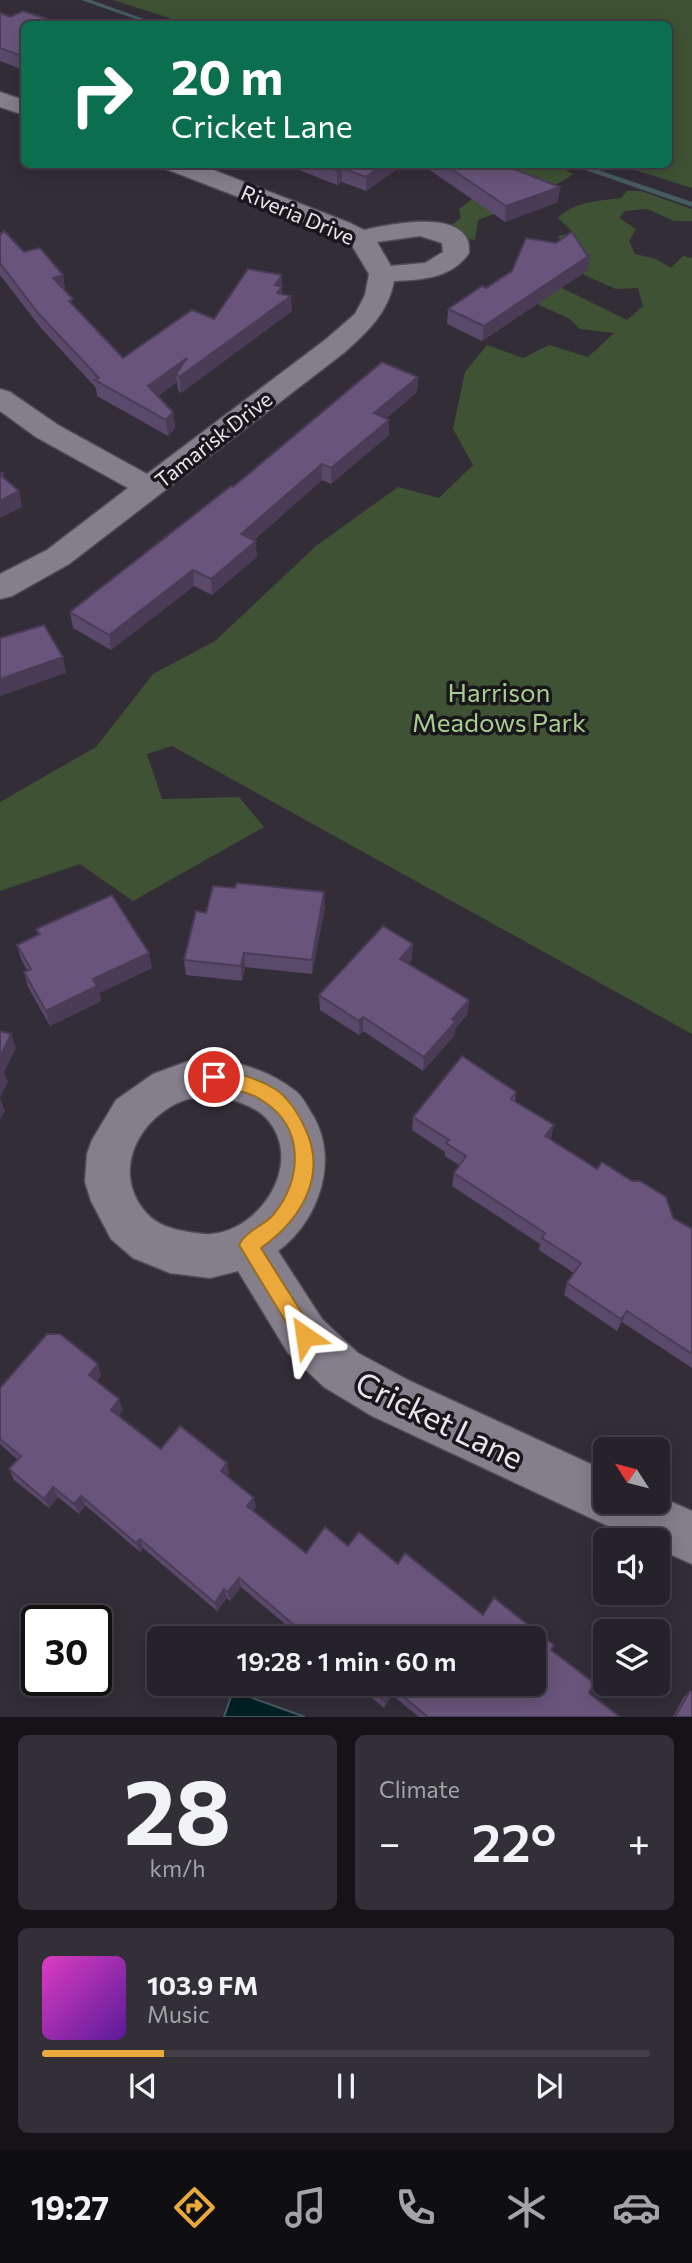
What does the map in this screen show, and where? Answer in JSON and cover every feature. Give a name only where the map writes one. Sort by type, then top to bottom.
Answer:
[{"type":"street","points":[[0,99],[21,107]]},
{"type":"street","name":"Riveria Drive","points":[[186,168],[315,217],[373,257]]},
{"type":"street","name":"Tamarisk Drive","points":[[0,588],[58,557],[335,346],[366,318],[378,295],[373,257]]},
{"type":"street","points":[[0,398],[47,431],[150,488]]},
{"type":"street","points":[[214,1077],[244,1083],[271,1096],[291,1117],[303,1143],[304,1172],[295,1201],[276,1227],[248,1245],[215,1255],[181,1255],[150,1244],[126,1224],[111,1198],[107,1168],[113,1140],[130,1114],[153,1094],[183,1081],[214,1077]]},
{"type":"street","name":"Cricket Lane","points":[[248,1245],[305,1336],[341,1370],[390,1398],[593,1492]]},
{"type":"street","points":[[639,1514],[692,1538]]},
{"type":"green space","points":[[113,0],[692,0],[692,188],[629,168],[672,168],[672,21],[179,21]]},
{"type":"green space","points":[[491,168],[562,168],[573,174],[545,188],[492,197],[494,214],[478,220],[475,240],[458,237],[449,227],[461,218],[459,209],[475,197]]},
{"type":"green space","name":"Harrison Meadows Park","points":[[627,191],[641,191],[692,209],[692,221],[674,221],[647,209],[625,211],[619,218],[636,229],[629,241],[635,254],[656,259],[671,268],[683,256],[692,258],[692,1034],[172,746],[147,754],[162,799],[239,797],[264,827],[133,901],[80,864],[0,891],[0,802],[96,747],[153,674],[215,641],[316,546],[398,487],[439,498],[473,465],[453,429],[465,372],[487,345],[523,358],[549,345],[588,357],[614,333],[580,329],[570,319],[539,305],[537,292],[556,285],[627,320],[643,306],[638,288],[616,289],[584,275],[572,251],[557,236],[574,233],[558,218],[564,212],[587,203],[621,198]]},
{"type":"shaded area","points":[[231,1696],[247,1696],[305,1717],[224,1717]]},
{"type":"building","points":[[23,11],[54,21],[21,21],[19,55],[0,48],[0,13],[10,17]]},
{"type":"building","points":[[342,168],[378,168],[366,177]]},
{"type":"building","points":[[450,168],[511,168],[560,187],[506,206]]},
{"type":"building","points":[[4,231],[24,252],[40,248],[63,275],[53,278],[73,299],[69,301],[123,358],[192,310],[214,319],[248,269],[282,275],[275,285],[282,287],[277,293],[291,296],[179,377],[176,374],[187,358],[148,386],[173,412],[166,420],[95,380],[99,378],[38,313],[0,263],[0,235]]},
{"type":"building","points":[[572,232],[587,255],[590,255],[484,326],[448,309],[482,286],[486,288],[512,271],[526,238],[556,243]]},
{"type":"building","points":[[382,362],[418,377],[374,413],[389,420],[331,468],[322,464],[241,534],[256,541],[211,579],[193,570],[109,635],[70,612],[233,487]]},
{"type":"building","points":[[0,475],[19,491],[0,501]]},
{"type":"building","points":[[44,625],[63,657],[0,679],[0,638]]},
{"type":"building","points":[[237,883],[324,892],[312,960],[244,953],[241,966],[184,960],[196,911],[206,913],[213,886],[235,888]]},
{"type":"building","points":[[112,895],[149,953],[93,979],[97,986],[46,1011],[24,972],[31,969],[17,945],[40,934],[36,929]]},
{"type":"building","points":[[383,926],[413,944],[400,959],[469,1000],[452,1019],[456,1021],[424,1057],[363,1017],[359,1021],[319,995]]},
{"type":"building","points":[[0,1031],[11,1034],[0,1057]]},
{"type":"building","points":[[462,1056],[516,1092],[511,1099],[554,1125],[545,1136],[597,1169],[602,1162],[632,1181],[640,1181],[666,1197],[673,1218],[692,1229],[692,1354],[627,1311],[621,1319],[567,1283],[581,1263],[542,1238],[545,1233],[454,1173],[466,1156],[446,1143],[449,1140],[413,1117]]},
{"type":"building","points":[[47,1334],[60,1334],[98,1364],[89,1375],[119,1399],[111,1410],[161,1449],[180,1426],[227,1463],[221,1471],[254,1498],[247,1506],[306,1553],[325,1527],[348,1546],[359,1532],[398,1564],[405,1553],[483,1615],[494,1598],[530,1626],[293,1626],[239,1578],[228,1592],[224,1589],[215,1603],[140,1539],[136,1543],[81,1496],[74,1504],[53,1487],[44,1499],[9,1469],[21,1456],[0,1439],[0,1388]]},
{"type":"building","points":[[546,1639],[554,1645],[551,1650],[593,1682],[589,1693],[620,1717],[428,1717],[403,1696],[546,1696]]},
{"type":"building","points":[[690,1691],[692,1717],[675,1717]]},
{"type":"waterway","points":[[84,0],[146,21]]},
{"type":"waterway","points":[[584,168],[692,205]]},
{"type":"route","points":[[214,1077],[244,1083],[271,1096],[291,1117],[303,1143],[304,1172],[295,1201],[276,1227],[248,1245],[305,1336]]}]
